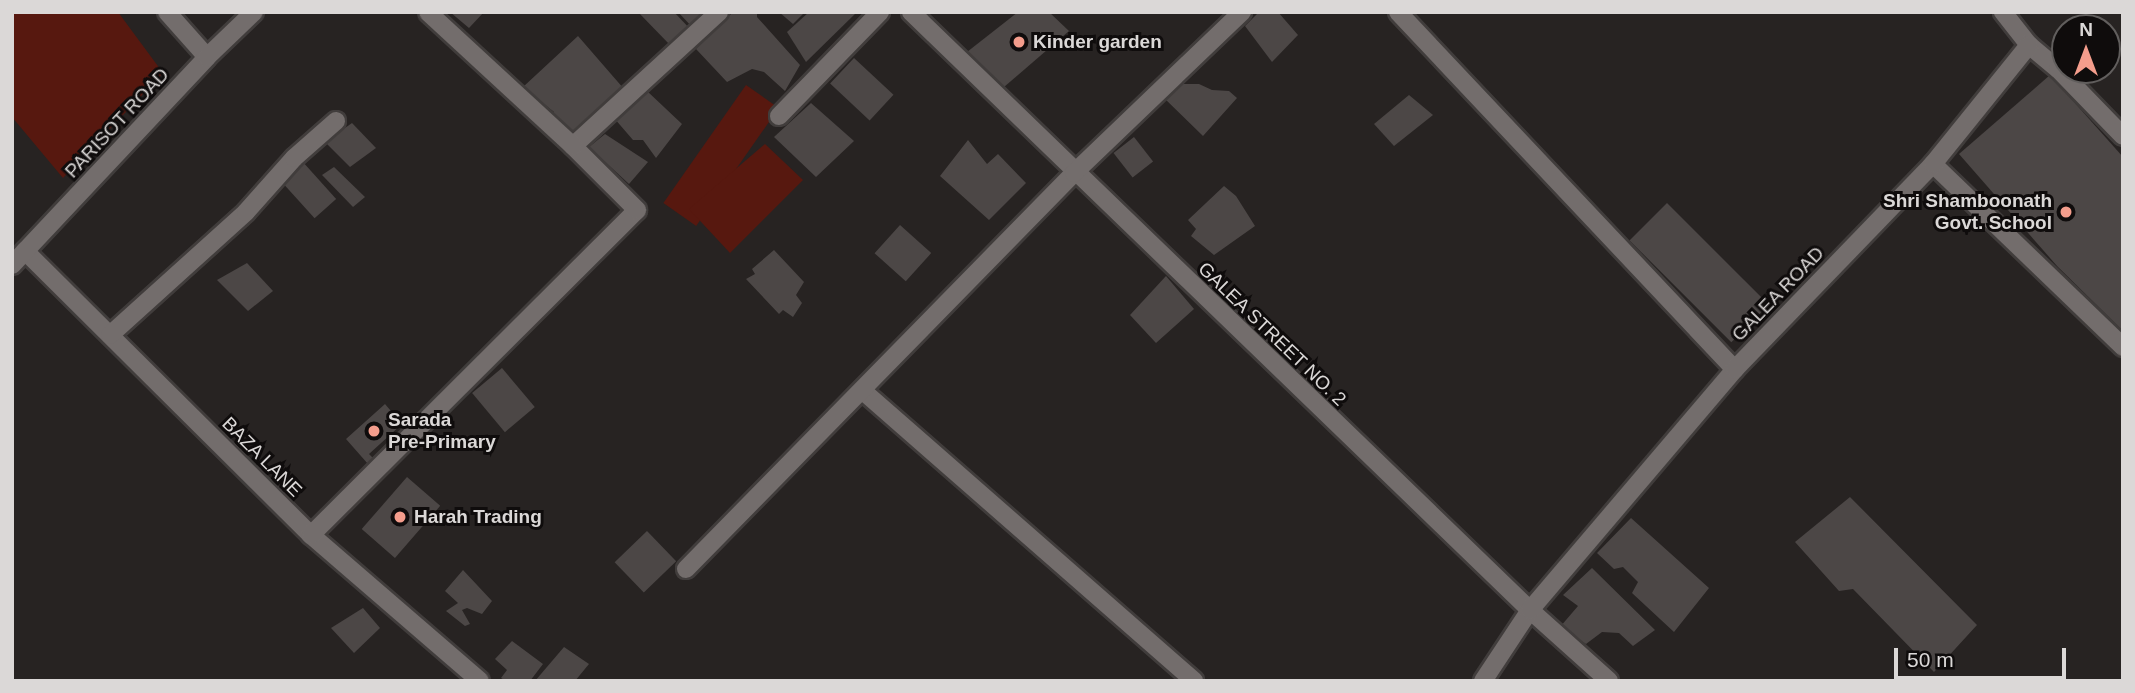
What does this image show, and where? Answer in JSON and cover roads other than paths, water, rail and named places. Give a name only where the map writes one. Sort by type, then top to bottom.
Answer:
[{"type":"street","points":[[167,12],[207,57]]},
{"type":"street","name":"PARISOT ROAD","points":[[12,265],[207,57],[254,12]]},
{"type":"street","points":[[311,535],[637,211],[573,146],[428,12]]},
{"type":"street","points":[[573,146],[719,12]]},
{"type":"street","points":[[779,116],[880,12]]},
{"type":"street","name":"GALEA STREET NO. 2","points":[[911,12],[1074,173],[1530,610],[1609,681]]},
{"type":"street","points":[[686,569],[1074,173],[1242,12]]},
{"type":"street","points":[[1398,12],[1735,369]]},
{"type":"street","points":[[2003,12],[2029,45],[2058,69],[2123,136]]},
{"type":"street","name":"GALEA ROAD","points":[[1483,681],[1530,610],[1735,369],[1933,164],[2029,45]]},
{"type":"street","points":[[110,335],[246,212],[294,158],[336,121]]},
{"type":"street","points":[[1933,164],[2123,347]]},
{"type":"street","name":"BAZA LANE","points":[[25,251],[311,535],[480,681]]},
{"type":"street","points":[[863,391],[1194,681]]},
{"type":"place","name":"Kinder garden","points":[[1019,42]]},
{"type":"place","name":"Shri Shamboonath Govt. School","points":[[2066,212]]},
{"type":"place","name":"Sarada Pre-Primary","points":[[374,431]]},
{"type":"place","name":"Harah Trading","points":[[400,517]]}]
